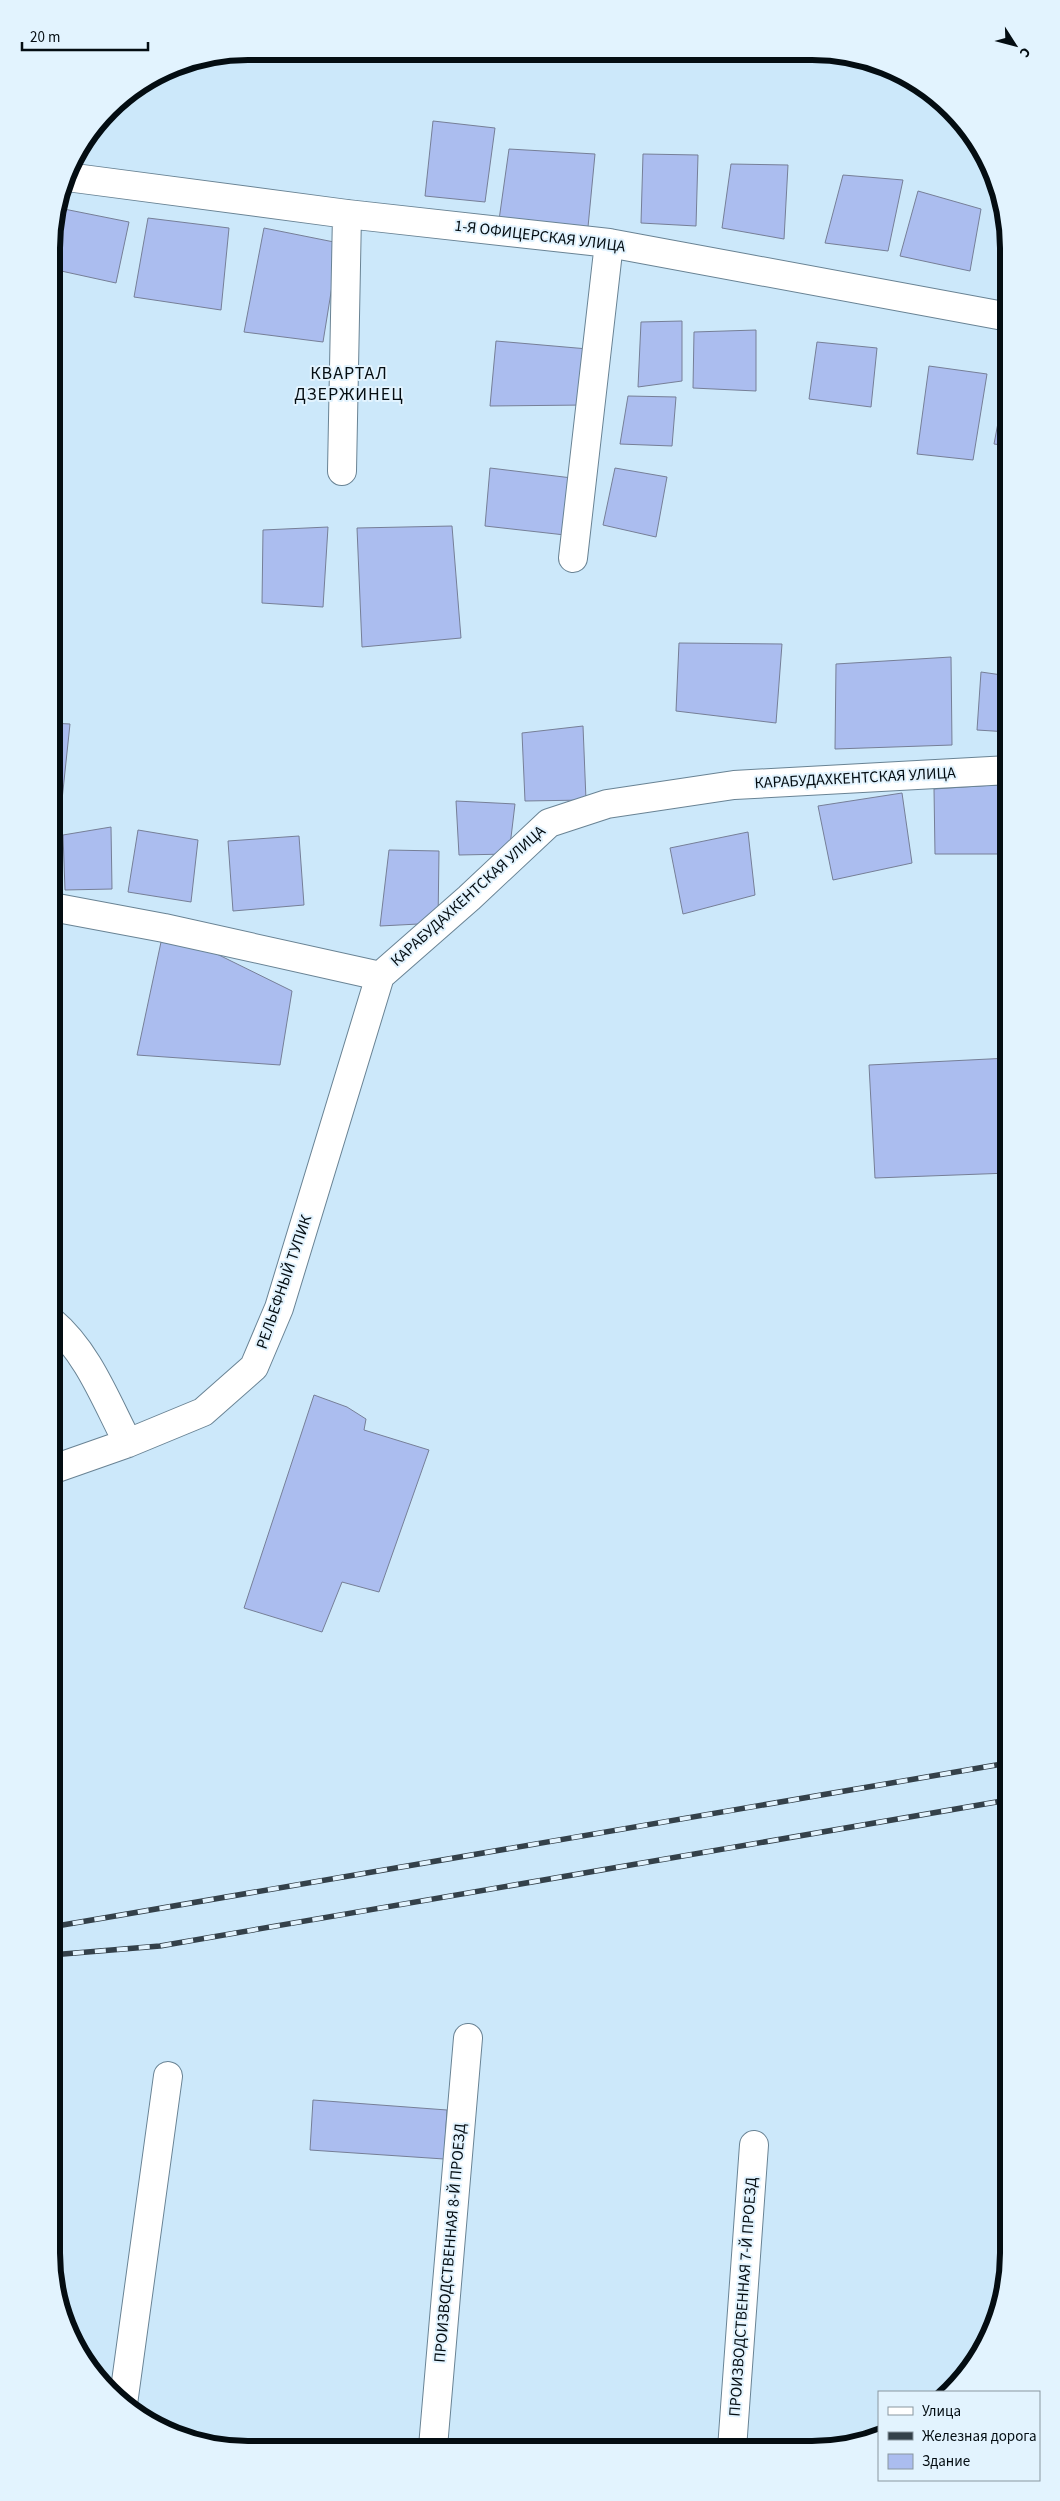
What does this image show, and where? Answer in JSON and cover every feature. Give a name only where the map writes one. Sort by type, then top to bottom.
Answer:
[{"type":"street","name":"1-Я ОФИЦЕРСКАЯ УЛИЦА","points":[[73,178],[347,214],[609,243],[1000,315]]},
{"type":"street","points":[[342,471],[347,214]]},
{"type":"street","points":[[573,558],[609,243]]},
{"type":"street","name":"КАРАБУДАХКЕНТСКАЯ УЛИЦА","points":[[60,909],[164,928],[380,976],[469,898],[549,823],[557,820],[606,804],[734,785],[1000,770]]},
{"type":"street","name":"РЕЛЬЕФНЫЙ ТУПИК","points":[[60,1467],[128,1443],[203,1412],[254,1367],[279,1308],[380,976]]},
{"type":"street","points":[[60,1328],[88,1364],[128,1443]]},
{"type":"street","name":"ПРОИЗВОДСТВЕННАЯ 8-Й ПРОЕЗД","points":[[434,2441],[468,2038]]},
{"type":"street","points":[[124,2394],[168,2076]]},
{"type":"street","name":"ПРОИЗВОДСТВЕННАЯ 7-Й ПРОЕЗД","points":[[733,2441],[754,2145]]},
{"type":"building","points":[[433,121],[495,128],[485,202],[425,196]]},
{"type":"building","points":[[509,149],[595,154],[588,227],[499,220]]},
{"type":"building","points":[[643,154],[698,155],[696,226],[641,223]]},
{"type":"building","points":[[731,164],[788,165],[784,239],[722,228]]},
{"type":"building","points":[[843,175],[903,180],[888,251],[825,243]]},
{"type":"building","points":[[918,191],[981,209],[970,271],[900,256]]},
{"type":"building","points":[[64,209],[129,222],[116,283],[60,271],[60,236]]},
{"type":"building","points":[[148,218],[229,228],[221,310],[134,297]]},
{"type":"building","points":[[264,228],[339,243],[323,342],[244,332]]},
{"type":"building","points":[[682,321],[682,381],[638,387],[641,322]]},
{"type":"building","points":[[756,330],[756,391],[693,388],[694,332]]},
{"type":"building","points":[[496,341],[588,349],[586,405],[490,406]]},
{"type":"building","points":[[817,342],[877,348],[871,407],[809,399]]},
{"type":"building","points":[[929,366],[987,374],[973,460],[917,454]]},
{"type":"building","points":[[628,396],[676,397],[672,446],[620,444]]},
{"type":"building","points":[[1000,412],[1000,445],[994,444]]},
{"type":"building","points":[[490,468],[572,478],[565,535],[485,526]]},
{"type":"building","points":[[615,468],[667,477],[656,537],[603,525]]},
{"type":"building","points":[[452,526],[461,638],[362,647],[357,528]]},
{"type":"building","points":[[328,527],[323,607],[262,603],[263,530]]},
{"type":"building","points":[[679,643],[782,644],[776,723],[676,711]]},
{"type":"building","points":[[951,657],[952,745],[835,749],[836,664]]},
{"type":"building","points":[[981,672],[1000,675],[1000,731],[977,730]]},
{"type":"building","points":[[60,723],[70,724],[62,800],[60,800]]},
{"type":"building","points":[[583,726],[586,800],[525,801],[522,733]]},
{"type":"building","points":[[1000,785],[1000,854],[935,854],[934,789]]},
{"type":"building","points":[[902,793],[912,863],[833,880],[818,806]]},
{"type":"building","points":[[456,801],[515,804],[509,854],[459,855]]},
{"type":"building","points":[[111,827],[112,889],[65,890],[63,835]]},
{"type":"building","points":[[138,830],[198,840],[191,902],[128,892]]},
{"type":"building","points":[[748,832],[755,895],[683,914],[670,848]]},
{"type":"building","points":[[299,836],[304,905],[233,911],[228,841]]},
{"type":"building","points":[[389,850],[439,851],[438,923],[380,926]]},
{"type":"building","points":[[164,928],[292,991],[280,1065],[137,1055]]},
{"type":"building","points":[[1000,1058],[1000,1173],[875,1178],[869,1065]]},
{"type":"building","points":[[314,1395],[347,1407],[366,1419],[364,1430],[429,1450],[379,1592],[342,1582],[322,1632],[244,1608]]},
{"type":"building","points":[[313,2100],[447,2110],[444,2159],[310,2150]]},
{"type":"railway","points":[[60,1925],[1000,1764]]},
{"type":"railway","points":[[60,1954],[160,1946],[1000,1801]]},
{"type":"district","name":"КВАРТАЛ ДЗЕРЖИНЕЦ","points":[[349,383]]}]
